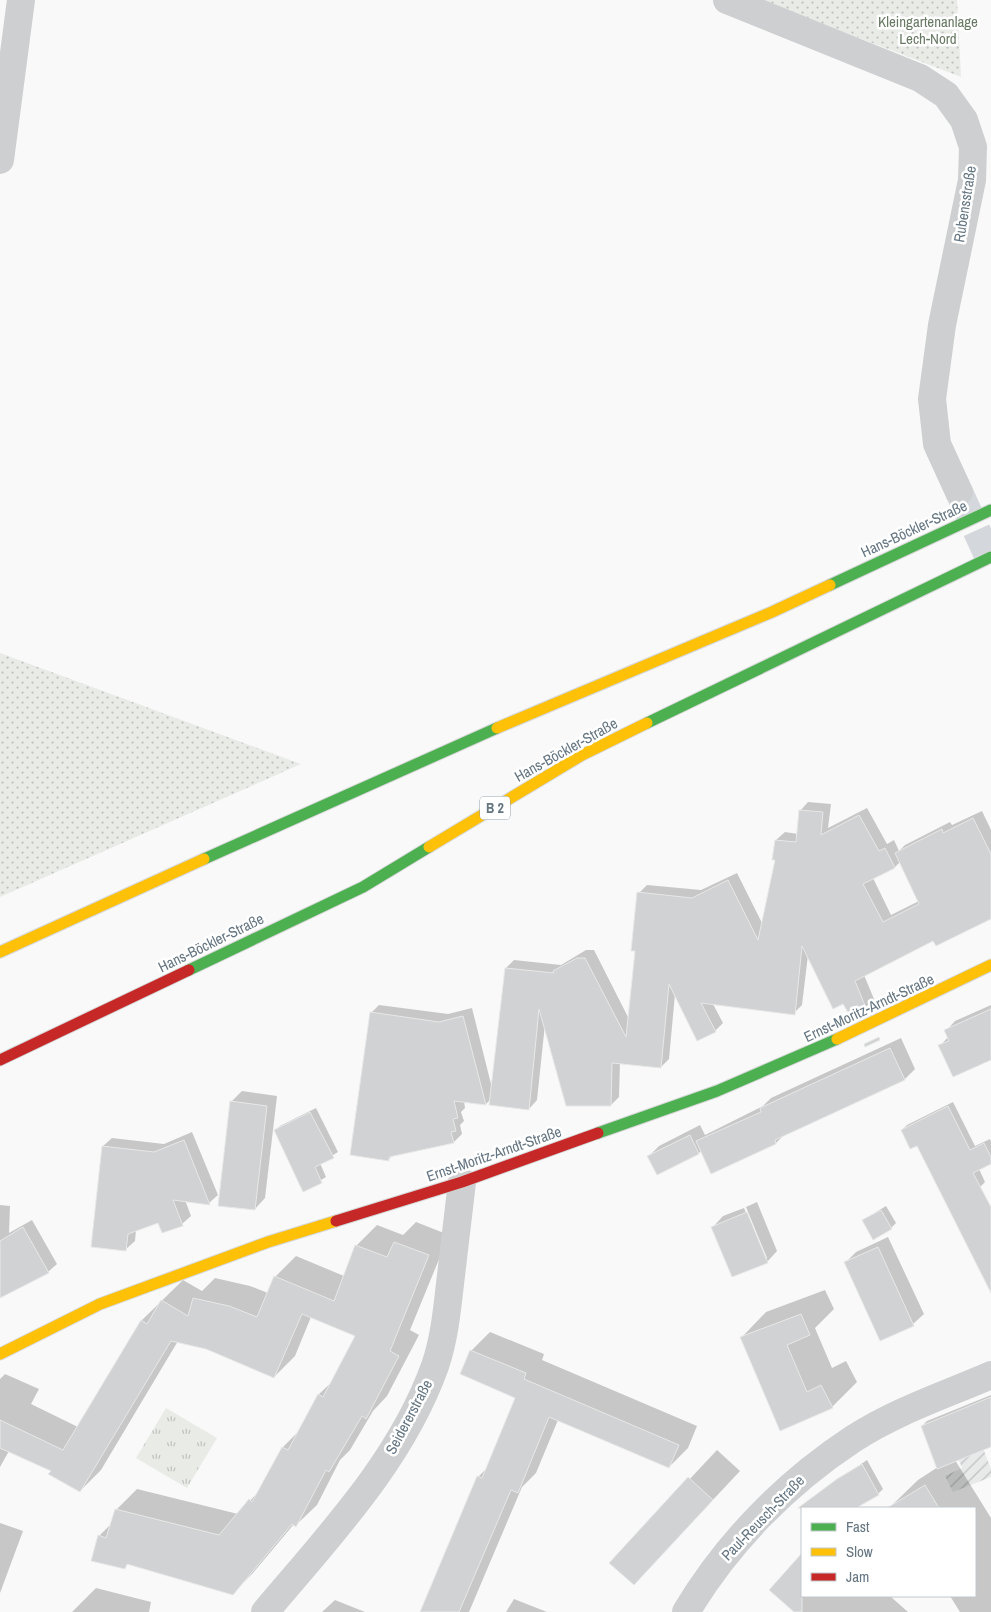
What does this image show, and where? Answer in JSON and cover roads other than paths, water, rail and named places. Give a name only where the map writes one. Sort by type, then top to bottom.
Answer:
[{"type":"main road","name":"Hans-Böckler-Straße","points":[[0,952],[438,752],[772,612],[991,510]]},
{"type":"main road","name":"Hans-Böckler-Straße","points":[[0,1060],[363,887],[582,755],[991,557]]},
{"type":"main road","name":"Ernst-Moritz-Arndt-Straße","points":[[0,1354],[100,1304],[268,1242],[462,1182],[683,1103],[805,1055],[991,965]]},
{"type":"street","points":[[0,160],[22,0]]},
{"type":"street","name":"Rubensstraße","points":[[727,0],[920,78],[946,95],[964,120],[973,147],[972,180],[942,325],[932,399],[937,444],[959,492]]},
{"type":"street","name":"Seidererstraße","points":[[265,1612],[367,1488],[397,1443],[435,1366],[444,1328],[462,1182]]},
{"type":"street","name":"Paul-Reusch-Straße","points":[[686,1612],[728,1550],[794,1482],[862,1434],[903,1412],[991,1375]]},
{"type":"tunnel","points":[[959,492],[991,562]]},
{"type":"park label","name":"Kleingartenanlage Lech-Nord","points":[[928,30]]}]
